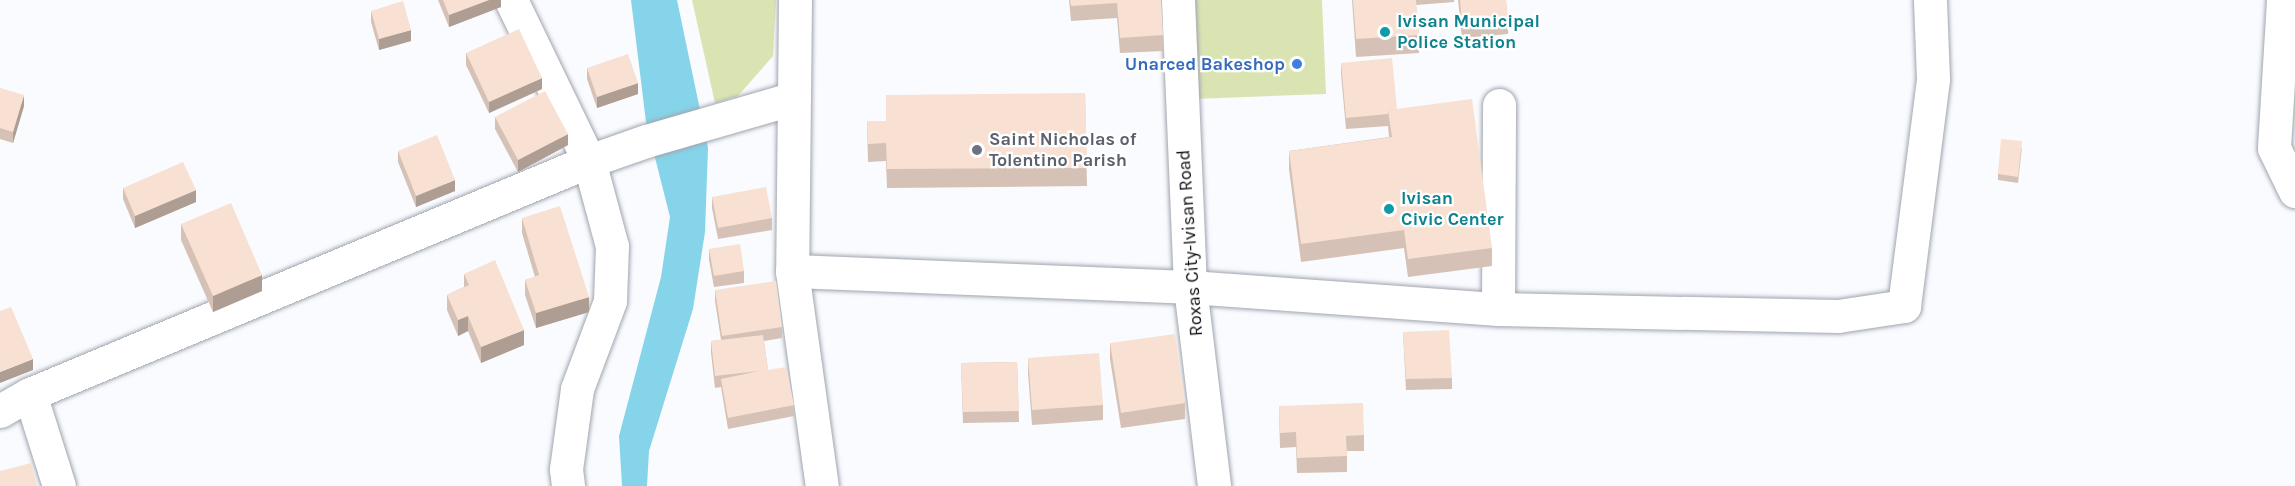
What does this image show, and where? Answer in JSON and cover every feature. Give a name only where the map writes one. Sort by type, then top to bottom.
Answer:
[{"type":"street","points":[[511,0],[590,161],[612,246],[610,301],[577,389],[566,468],[568,486]]},
{"type":"street","points":[[795,0],[792,271],[822,486]]},
{"type":"street","name":"Roxas City-Ivisan Road","points":[[1178,0],[1190,287],[1214,486]]},
{"type":"street","points":[[792,271],[1190,287],[1498,309],[1838,316],[1904,306],[1933,79],[1930,0]]},
{"type":"street","points":[[2283,0],[2274,148],[2295,191]]},
{"type":"street","points":[[0,411],[30,394],[590,161],[646,141],[794,98]]},
{"type":"street","points":[[1498,309],[1499,105]]},
{"type":"street","points":[[30,394],[58,486]]},
{"type":"green space","points":[[692,0],[776,0],[773,56],[738,96],[715,103]]},
{"type":"green space","points":[[1189,0],[1322,0],[1326,94],[1194,99]]},
{"type":"water","points":[[631,0],[677,0],[708,148],[705,232],[693,309],[649,451],[647,486],[622,486],[619,436],[661,277],[670,217],[646,122]]},
{"type":"building","points":[[443,0],[489,0],[449,15]]},
{"type":"building","points":[[1070,0],[1161,0],[1163,35],[1120,38],[1117,3],[1071,6]]},
{"type":"building","points":[[1353,0],[1416,0],[1419,35],[1356,39]]},
{"type":"building","points":[[1460,0],[1506,0],[1508,23],[1462,27]]},
{"type":"building","points":[[403,1],[411,30],[379,39],[371,11]]},
{"type":"building","points":[[519,29],[542,78],[489,102],[466,53]]},
{"type":"building","points":[[628,54],[638,83],[597,97],[587,68]]},
{"type":"building","points":[[1392,58],[1397,109],[1388,110],[1388,114],[1346,118],[1341,63]]},
{"type":"building","points":[[0,88],[24,95],[13,132],[0,128]]},
{"type":"building","points":[[545,91],[568,134],[518,160],[495,117]]},
{"type":"building","name":"Saint Nicholas of Tolentino Parish","points":[[1085,93],[1087,168],[887,169],[886,143],[868,144],[867,121],[886,121],[886,95]]},
{"type":"building","name":"Ivisan Civic Center","points":[[1472,99],[1492,248],[1408,259],[1404,230],[1301,244],[1289,151],[1392,137],[1388,110]]},
{"type":"building","points":[[437,135],[455,180],[416,196],[398,151]]},
{"type":"building","points":[[2001,139],[2022,141],[2018,177],[1998,174]]},
{"type":"building","points":[[183,162],[196,190],[135,216],[123,188]]},
{"type":"building","points":[[766,187],[772,218],[718,228],[712,197]]},
{"type":"building","points":[[231,203],[262,275],[213,296],[181,224]]},
{"type":"building","points":[[560,206],[589,297],[536,313],[525,280],[539,275],[522,218]]},
{"type":"building","points":[[740,244],[744,271],[714,276],[709,249]]},
{"type":"building","points":[[495,260],[524,330],[481,347],[468,316],[458,320],[447,295],[469,285],[464,274]]},
{"type":"building","points":[[776,281],[782,327],[722,336],[715,290]]},
{"type":"building","points":[[11,307],[33,359],[0,372],[0,311]]},
{"type":"building","points":[[1449,330],[1452,378],[1406,379],[1403,332]]},
{"type":"building","points":[[1175,334],[1185,403],[1121,413],[1110,343]]},
{"type":"building","points":[[763,335],[768,370],[786,367],[794,405],[728,418],[721,379],[759,371],[715,376],[711,341]]},
{"type":"building","points":[[1099,353],[1103,405],[1032,410],[1028,358]]},
{"type":"building","points":[[1017,362],[1019,411],[963,412],[961,363]]},
{"type":"building","points":[[1363,403],[1364,435],[1346,436],[1347,456],[1297,458],[1296,432],[1280,433],[1279,406]]},
{"type":"building","points":[[31,463],[37,486],[0,486],[0,471]]},
{"type":"place","name":"Ivisan Municipal Police Station","points":[[1385,32]]},
{"type":"place","name":"Unarced Bakeshop","points":[[1297,64]]},
{"type":"place","name":"Saint Nicholas of Tolentino Parish","points":[[977,150]]},
{"type":"place","name":"Ivisan Civic Center","points":[[1389,209]]}]
